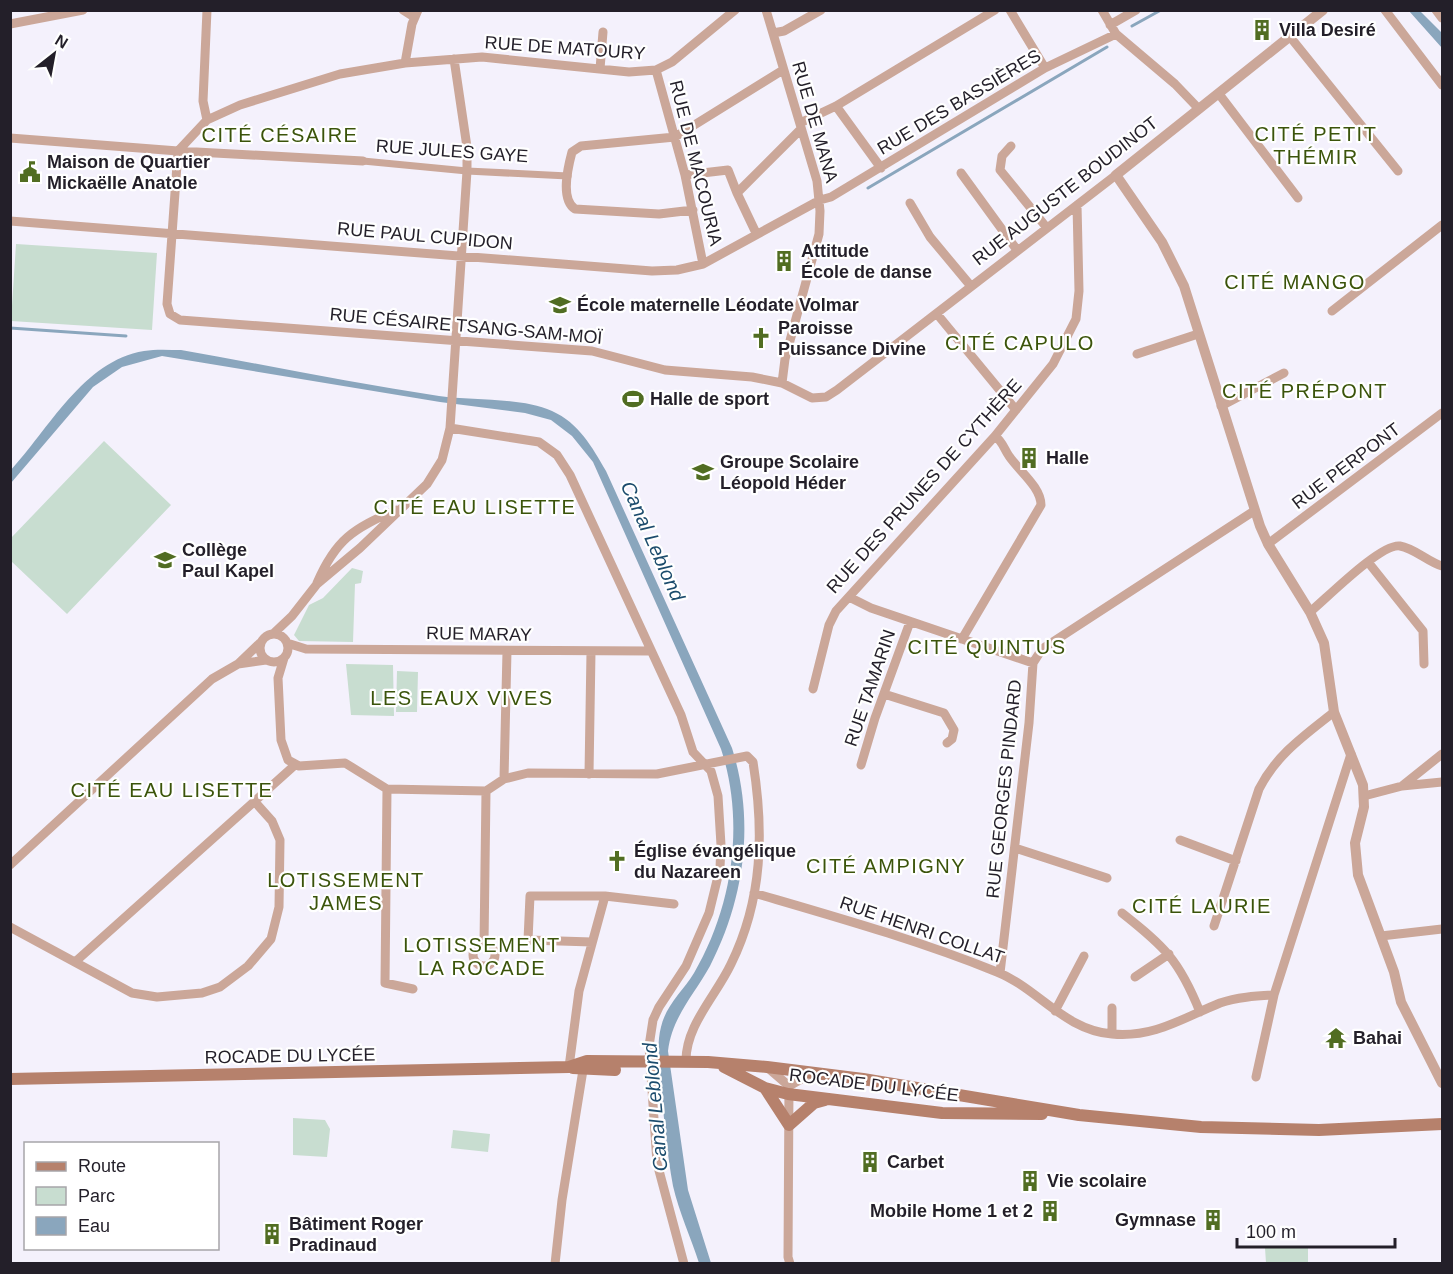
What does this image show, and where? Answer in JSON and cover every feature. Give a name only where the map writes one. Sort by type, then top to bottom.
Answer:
[{"type":"main road","name":"ROCADE DU LYCÉE","points":[[569,1067],[587,1061],[648,1064],[708,1062],[766,1067],[885,1082],[1079,1115],[1201,1127],[1279,1130],[1443,1124]]},
{"type":"main road","points":[[583,1070],[589,1066],[622,1066],[630,1062]]},
{"type":"main road","name":"ROCADE DU LYCÉE","points":[[708,1062],[737,1072],[765,1088],[789,1090],[829,1099],[942,1113],[1079,1115]]},
{"type":"main road","name":"ROCADE DU LYCÉE","points":[[10,1079],[569,1067],[583,1070],[632,1070],[648,1064]]},
{"type":"main road","points":[[765,1088],[789,1125],[814,1104],[829,1099]]},
{"type":"street","points":[[10,24],[83,10]]},
{"type":"street","points":[[207,10],[203,101],[207,120]]},
{"type":"street","points":[[403,10],[416,14],[405,63]]},
{"type":"street","name":"RUE DE MATOURY","points":[[178,151],[207,120],[240,105],[340,74],[405,63],[482,57],[629,72],[656,70],[672,62],[735,10]]},
{"type":"street","name":"RUE DE MANA","points":[[766,10],[817,181],[820,200],[819,234],[785,359],[782,383]]},
{"type":"street","points":[[773,33],[784,31],[821,10]]},
{"type":"street","points":[[737,193],[800,126],[995,10]]},
{"type":"street","points":[[1010,10],[1046,68]]},
{"type":"street","points":[[1102,10],[1116,34],[1175,84],[1198,109]]},
{"type":"street","points":[[1110,25],[1136,10]]},
{"type":"street","name":"RUE AUGUSTE BOUDINOT","points":[[826,397],[1116,175],[1291,38],[1323,10]]},
{"type":"street","points":[[1385,10],[1443,85]]},
{"type":"street","points":[[1436,10],[1443,18]]},
{"type":"street","points":[[600,69],[603,32]]},
{"type":"street","name":"RUE DES BASSIÈRES","points":[[820,200],[831,197],[881,168],[1046,68],[1116,34]]},
{"type":"street","points":[[1291,38],[1398,171]]},
{"type":"street","points":[[316,584],[360,548],[403,506],[435,472],[442,460],[450,428],[467,171],[467,147],[454,59]]},
{"type":"street","name":"RUE DE MACOURIA","points":[[656,70],[685,175],[703,264]]},
{"type":"street","points":[[693,210],[659,214],[580,211],[567,201],[571,154],[577,147],[675,137],[783,70]]},
{"type":"street","points":[[1219,94],[1298,198]]},
{"type":"street","points":[[836,106],[881,168]]},
{"type":"street","name":"RUE JULES GAYE","points":[[10,138],[178,151],[363,161],[467,171],[568,176]]},
{"type":"street","points":[[1011,146],[1002,156],[1000,170],[1047,228]]},
{"type":"street","points":[[172,233],[178,151]]},
{"type":"street","points":[[685,175],[728,170],[756,233]]},
{"type":"street","points":[[961,173],[1017,250]]},
{"type":"street","points":[[1116,175],[1162,242],[1184,286],[1254,511],[1268,544],[1311,612],[1324,643],[1334,712],[1360,773],[1364,796],[1355,843],[1358,875],[1381,936],[1401,1002],[1443,1083]]},
{"type":"street","name":"RUE PAUL CUPIDON","points":[[10,221],[652,271],[677,270],[703,264],[820,200]]},
{"type":"street","points":[[910,202],[930,237],[970,285]]},
{"type":"street","name":"RUE DES PRUNES DE CYTHÈRE","points":[[813,689],[829,625],[836,611],[995,436],[1053,364],[1076,319],[1079,291],[1077,205]]},
{"type":"street","points":[[1332,311],[1443,225]]},
{"type":"street","name":"RUE CÉSAIRE TSANG-SAM-MOÏ","points":[[172,233],[167,304],[170,314],[180,320],[592,351],[665,370],[752,377],[782,383],[812,398],[826,397]]},
{"type":"street","points":[[937,314],[1016,410]]},
{"type":"street","points":[[1137,354],[1198,334]]},
{"type":"street","points":[[1221,406],[1284,373]]},
{"type":"street","name":"RUE PERPONT","points":[[1268,544],[1443,413]]},
{"type":"street","points":[[450,428],[531,440],[557,454],[570,475],[681,715],[693,752],[709,764],[715,780],[722,822],[720,868],[715,890],[693,953],[653,1020],[648,1064],[657,1163],[684,1263]]},
{"type":"street","points":[[962,639],[1041,505],[1041,499],[1034,487],[1008,456],[1001,440],[995,436]]},
{"type":"street","points":[[273,634],[292,616],[316,584],[326,563],[357,527],[403,506]]},
{"type":"street","name":"RUE GEORGES PINDARD","points":[[1000,973],[1029,723],[1032,663],[1042,649],[1254,511]]},
{"type":"street","points":[[1311,612],[1368,562],[1392,546],[1402,546],[1428,562],[1443,566]]},
{"type":"street","points":[[1368,562],[1423,631],[1424,664]]},
{"type":"street","points":[[849,597],[910,622],[1032,663]]},
{"type":"street","points":[[292,616],[286,656],[278,678],[281,745],[288,760],[295,765],[345,763],[387,789],[486,792],[504,780],[528,773],[657,774],[747,756],[753,762],[761,818],[754,893],[732,962],[691,1034],[681,1062]]},
{"type":"street","name":"RUE TAMARIN","points":[[861,765],[910,622]]},
{"type":"street","points":[[10,865],[212,679],[238,664],[266,636],[280,635],[287,642]]},
{"type":"street","name":"RUE MARAY","points":[[287,642],[306,649],[651,651]]},
{"type":"street","points":[[260,643],[260,651],[269,661],[278,678]]},
{"type":"street","name":"RUE MARAY","points":[[286,656],[306,649]]},
{"type":"street","points":[[504,780],[507,651]]},
{"type":"street","points":[[589,774],[591,652]]},
{"type":"street","points":[[238,664],[269,661],[286,656]]},
{"type":"street","points":[[884,694],[944,713],[954,730],[952,739],[947,743]]},
{"type":"street","points":[[1214,926],[1259,789],[1267,773],[1280,756],[1334,712]]},
{"type":"street","points":[[1256,1077],[1274,994],[1351,754]]},
{"type":"street","points":[[1402,786],[1443,754]]},
{"type":"street","points":[[75,962],[295,765]]},
{"type":"street","points":[[1364,796],[1402,786],[1443,782]]},
{"type":"street","points":[[387,789],[385,983],[413,989]]},
{"type":"street","points":[[484,944],[486,792]]},
{"type":"street","points":[[10,927],[132,993],[157,997],[220,987],[248,966],[271,939],[279,908],[280,840],[272,821],[255,802]]},
{"type":"street","points":[[1180,840],[1236,861]]},
{"type":"street","points":[[1015,848],[1107,878]]},
{"type":"street","name":"RUE HENRI COLLAT","points":[[754,893],[901,937],[1000,973],[1055,1011],[1088,1030],[1112,1034],[1136,1034],[1159,1030],[1230,1000],[1274,994]]},
{"type":"street","points":[[592,942],[528,940],[530,896],[605,896],[674,904]]},
{"type":"street","points":[[569,1067],[577,1001],[605,896]]},
{"type":"street","points":[[1122,913],[1169,954],[1186,978],[1200,1012]]},
{"type":"street","points":[[1381,936],[1443,929]]},
{"type":"street","points":[[1135,976],[1169,954]]},
{"type":"street","points":[[1055,1011],[1084,956]]},
{"type":"street","points":[[1112,1008],[1112,1034]]},
{"type":"street","points":[[766,1067],[789,1090],[790,1263]]},
{"type":"street","points":[[555,1263],[562,1200],[583,1070]]},
{"type":"street","points":[[789,1090],[812,1073]]},
{"type":"green space","points":[[16,244],[157,253],[152,330],[11,321]]},
{"type":"green space","points":[[104,441],[171,505],[67,614],[11,561],[11,538]]},
{"type":"green space","points":[[352,568],[363,571],[361,583],[355,584],[353,642],[299,641],[294,635],[309,605],[323,598]]},
{"type":"green space","points":[[346,664],[393,665],[394,716],[351,715]]},
{"type":"green space","points":[[397,671],[418,672],[417,712],[396,712]]},
{"type":"green space","points":[[293,1118],[325,1120],[330,1129],[327,1157],[293,1155]]},
{"type":"green space","points":[[453,1130],[490,1134],[488,1152],[451,1148]]},
{"type":"green space","points":[[1308,1246],[1308,1263],[1266,1263],[1265,1248]]},
{"type":"water","points":[[1409,11],[1420,11],[1442,33],[1442,48]]},
{"type":"water","points":[[181,350],[406,391],[452,398],[526,403],[552,411],[570,422],[590,445],[606,471],[732,748],[743,803],[743,859],[731,914],[710,966],[674,1027],[668,1051],[688,1190],[711,1263],[699,1263],[673,1186],[659,1064],[659,1042],[663,1019],[694,973],[707,947],[726,892],[733,834],[728,777],[721,749],[593,462],[572,436],[551,420],[525,413],[440,402],[162,356],[122,367],[93,387],[11,483],[10,471],[53,417],[85,382],[122,357],[144,351]]},
{"type":"waterway","points":[[1132,26],[1161,10]]},
{"type":"waterway","points":[[868,188],[1107,47]]},
{"type":"waterway","points":[[10,328],[126,336]]},
{"type":"place","name":"Villa Desiré","points":[[1262,30]]},
{"type":"place","name":"Maison de Quartier Mickaëlle Anatole","points":[[30,172]]},
{"type":"place","name":"Attitude École de danse","points":[[784,261]]},
{"type":"place","name":"École maternelle Léodate Volmar","points":[[560,305]]},
{"type":"place","name":"Paroisse Puissance Divine","points":[[761,338]]},
{"type":"place","name":"Halle de sport","points":[[633,399]]},
{"type":"place","name":"Halle","points":[[1029,458]]},
{"type":"place","name":"Groupe Scolaire Léopold Héder","points":[[703,472]]},
{"type":"place","name":"Collège Paul Kapel","points":[[165,560]]},
{"type":"place","name":"Église évangélique du Nazareen","points":[[617,861]]},
{"type":"place","name":"Bahai","points":[[1336,1038]]},
{"type":"place","name":"Carbet","points":[[870,1162]]},
{"type":"place","name":"Vie scolaire","points":[[1030,1181]]},
{"type":"place","name":"Mobile Home 1 et 2","points":[[1050,1211]]},
{"type":"place","name":"Gymnase","points":[[1213,1220]]},
{"type":"place","name":"Bâtiment Roger Pradinaud","points":[[272,1234]]},
{"type":"district","name":"CITÉ CÉSAIRE","points":[[280,135]]},
{"type":"district","name":"CITÉ PETIT THÉMIR","points":[[1316,146]]},
{"type":"district","name":"CITÉ MANGO","points":[[1295,282]]},
{"type":"district","name":"CITÉ CAPULO","points":[[1020,343]]},
{"type":"district","name":"CITÉ PRÉPONT","points":[[1305,391]]},
{"type":"district","name":"CITÉ EAU LISETTE","points":[[475,507]]},
{"type":"district","name":"CITÉ QUINTUS","points":[[987,647]]},
{"type":"district","name":"LES EAUX VIVES","points":[[462,698]]},
{"type":"district","name":"CITÉ EAU LISETTE","points":[[172,790]]},
{"type":"district","name":"CITÉ AMPIGNY","points":[[886,866]]},
{"type":"district","name":"LOTISSEMENT JAMES","points":[[346,892]]},
{"type":"district","name":"CITÉ LAURIE","points":[[1202,906]]},
{"type":"district","name":"LOTISSEMENT LA ROCADE","points":[[482,956]]},
{"type":"water label","name":"Canal Leblond","points":[[653,541]]},
{"type":"water label","name":"Canal Leblond","points":[[655,1107]]}]
